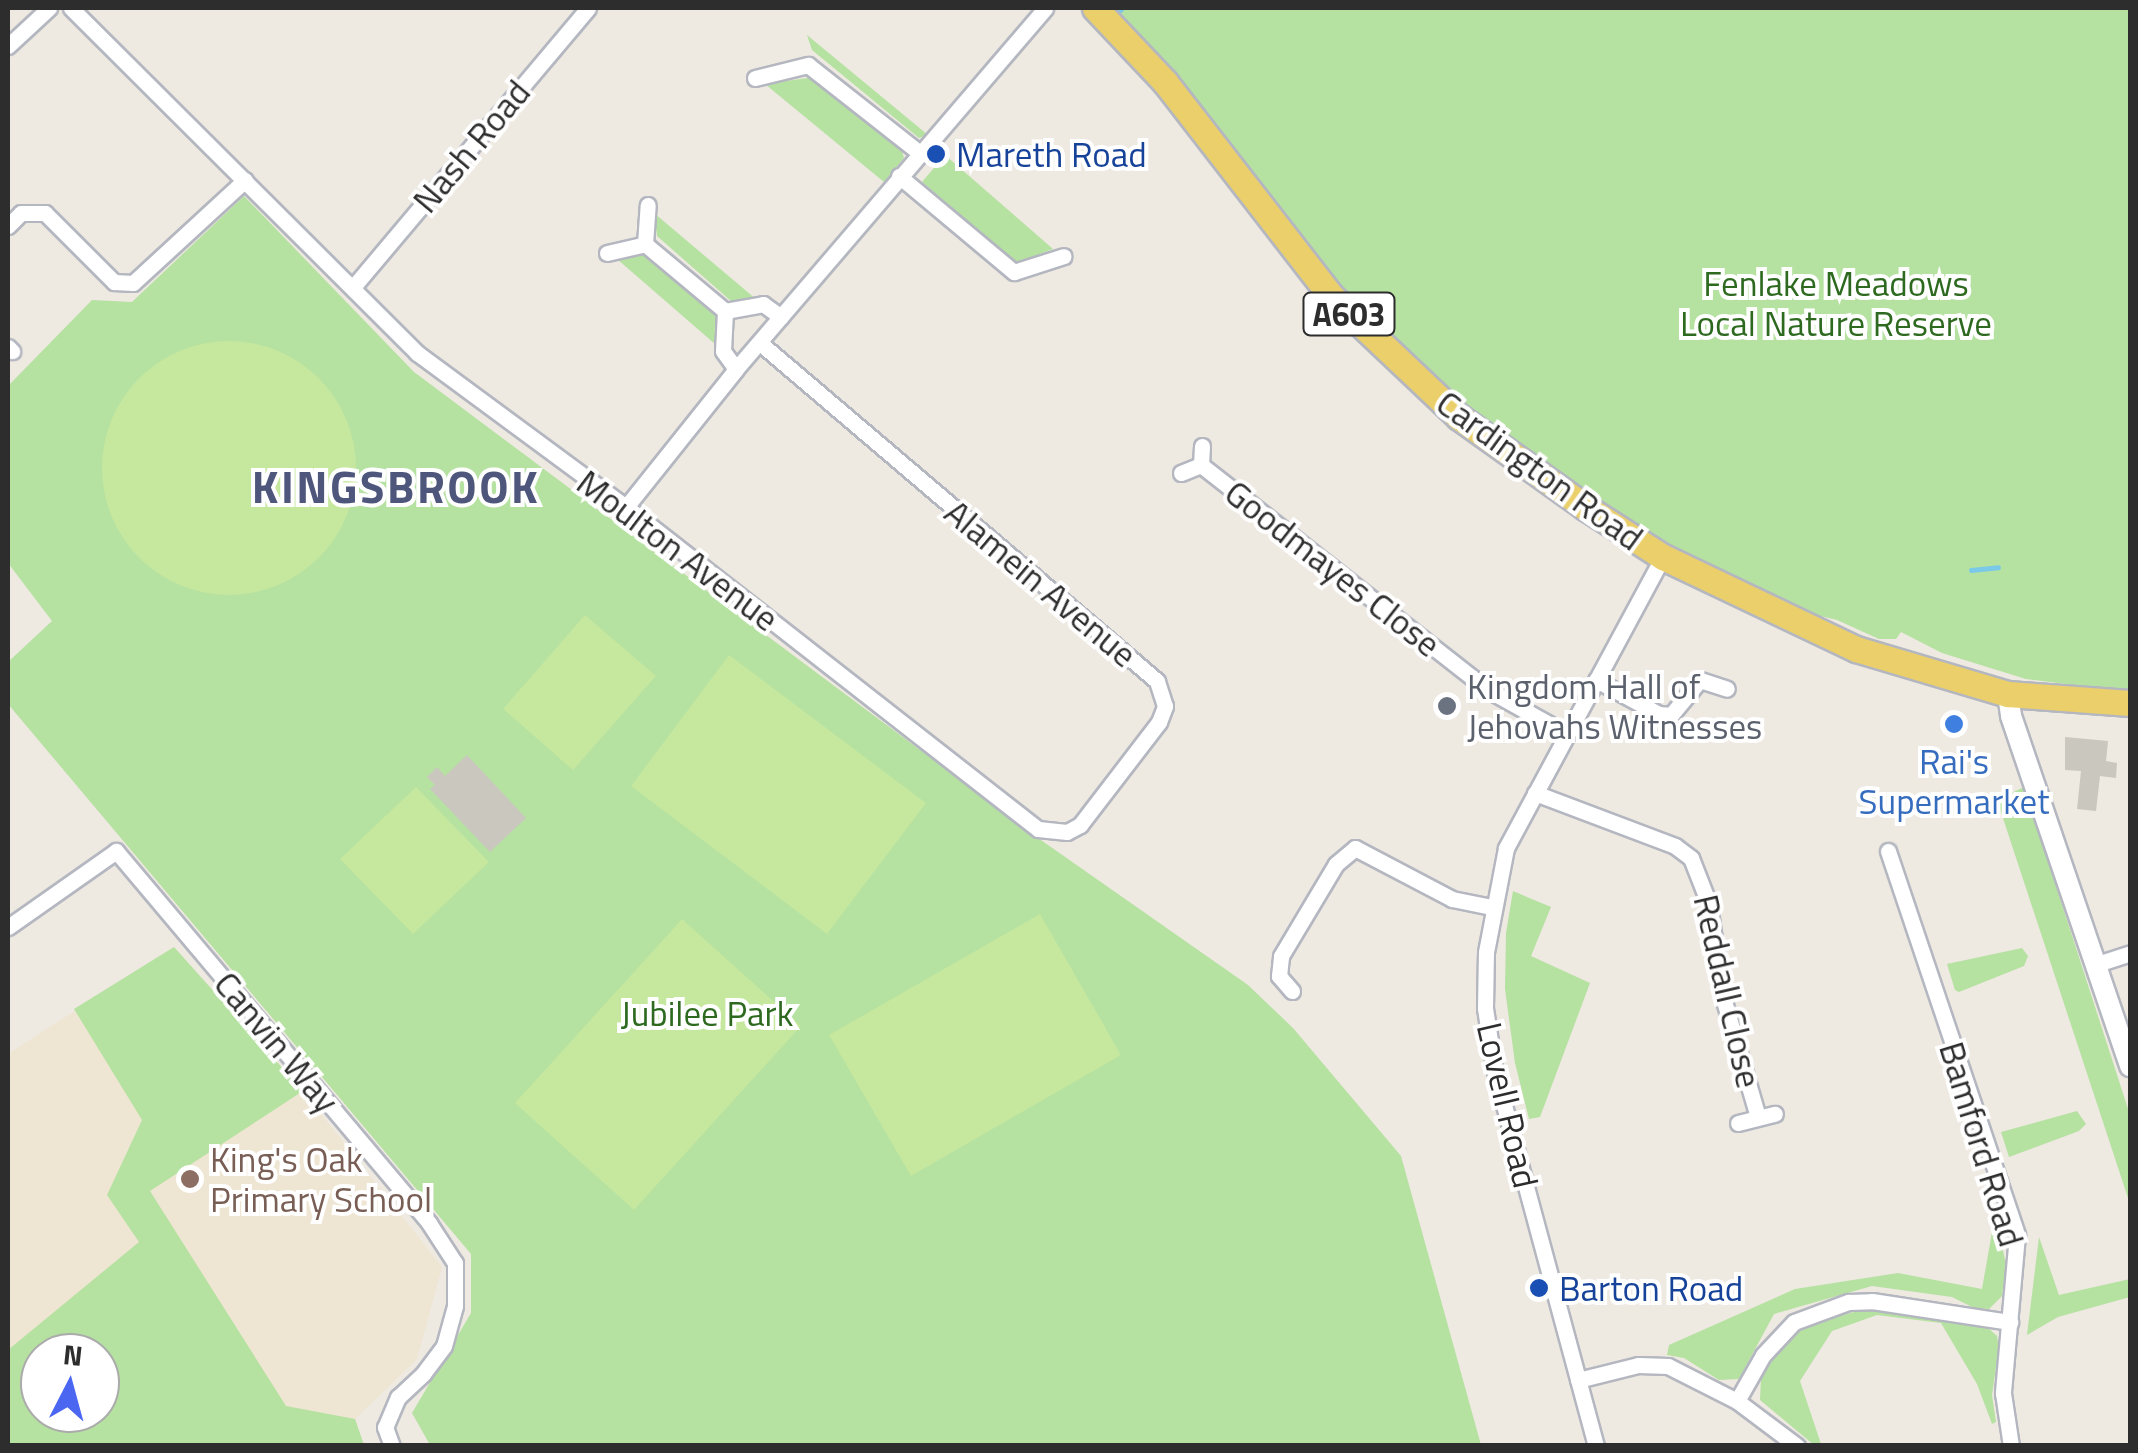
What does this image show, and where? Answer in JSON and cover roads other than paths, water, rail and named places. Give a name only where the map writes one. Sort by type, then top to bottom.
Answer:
[{"type":"main road","name":"Cardington Road","points":[[1095,8],[1165,82],[1331,296],[1410,374],[1507,453],[1662,557],[1856,649],[2008,694],[2130,703]]},
{"type":"street","points":[[8,46],[49,8]]},
{"type":"street","name":"Moulton Avenue","points":[[70,8],[354,286],[417,353],[626,507],[1038,829]]},
{"type":"street","name":"Nash Road","points":[[354,286],[588,8]]},
{"type":"street","points":[[626,507],[736,369],[1045,8]]},
{"type":"street","points":[[755,78],[808,64],[920,153]]},
{"type":"street","points":[[899,176],[1014,272],[1064,256]]},
{"type":"street","points":[[8,226],[21,213],[46,213],[114,282],[133,284],[245,180]]},
{"type":"street","points":[[644,244],[648,206]]},
{"type":"street","points":[[644,244],[726,312]]},
{"type":"street","points":[[606,253],[644,244]]},
{"type":"street","points":[[726,312],[763,304],[781,317]]},
{"type":"street","points":[[726,312],[722,352],[736,369]]},
{"type":"street","name":"Alamein Avenue","points":[[760,343],[1157,681],[1165,706],[1159,722],[1080,825],[1067,832],[1038,829]]},
{"type":"street","name":"Goodmayes Close","points":[[1201,465],[1202,446]]},
{"type":"street","name":"Goodmayes Close","points":[[1181,474],[1201,465]]},
{"type":"street","name":"Goodmayes Close","points":[[1201,465],[1488,690],[1567,734]]},
{"type":"street","name":"Lovell Road","points":[[1596,1446],[1494,1066],[1486,1008],[1492,907],[1506,848],[1662,557]]},
{"type":"street","points":[[1596,680],[1659,714],[1671,715],[1700,680],[1726,688]]},
{"type":"street","points":[[2008,694],[2011,716],[2130,1066]]},
{"type":"street","name":"Reddall Close","points":[[1535,793],[1676,846],[1691,858],[1709,904],[1722,994],[1766,1115],[1738,1122]]},
{"type":"street","points":[[1292,991],[1279,976],[1281,956],[1336,864],[1355,848],[1452,899],[1492,907]]},
{"type":"street","name":"Canvin Way","points":[[8,927],[116,851],[429,1223],[455,1263],[456,1306],[444,1346],[423,1374],[398,1397],[385,1426],[392,1446]]},
{"type":"street","name":"Bamford Road","points":[[1888,852],[2017,1235],[2003,1393],[2012,1446]]},
{"type":"street","points":[[2097,964],[2130,953]]},
{"type":"street","points":[[1737,1401],[1763,1355],[1794,1322],[1848,1302],[1872,1301],[2010,1322]]},
{"type":"street","points":[[1578,1380],[1638,1365],[1668,1366],[1737,1401],[1798,1446]]},
{"type":"waterway","points":[[1119,11],[1122,8]]},
{"type":"waterway","points":[[1971,570],[1998,567]]},
{"type":"place","name":"Mareth Road","points":[[936,154]]},
{"type":"place","name":"Kingdom Hall of Jehovahs Witnesses","points":[[1447,706]]},
{"type":"place","name":"Rai's Supermarket","points":[[1954,724]]},
{"type":"place","name":"King's Oak Primary School","points":[[190,1179]]},
{"type":"place","name":"Barton Road","points":[[1539,1288]]},
{"type":"district","name":"KINGSBROOK","points":[[396,487]]},
{"type":"park label","name":"Fenlake Meadows Local Nature Reserve","points":[[1836,303]]},
{"type":"park label","name":"Jubilee Park","points":[[707,1013]]}]
